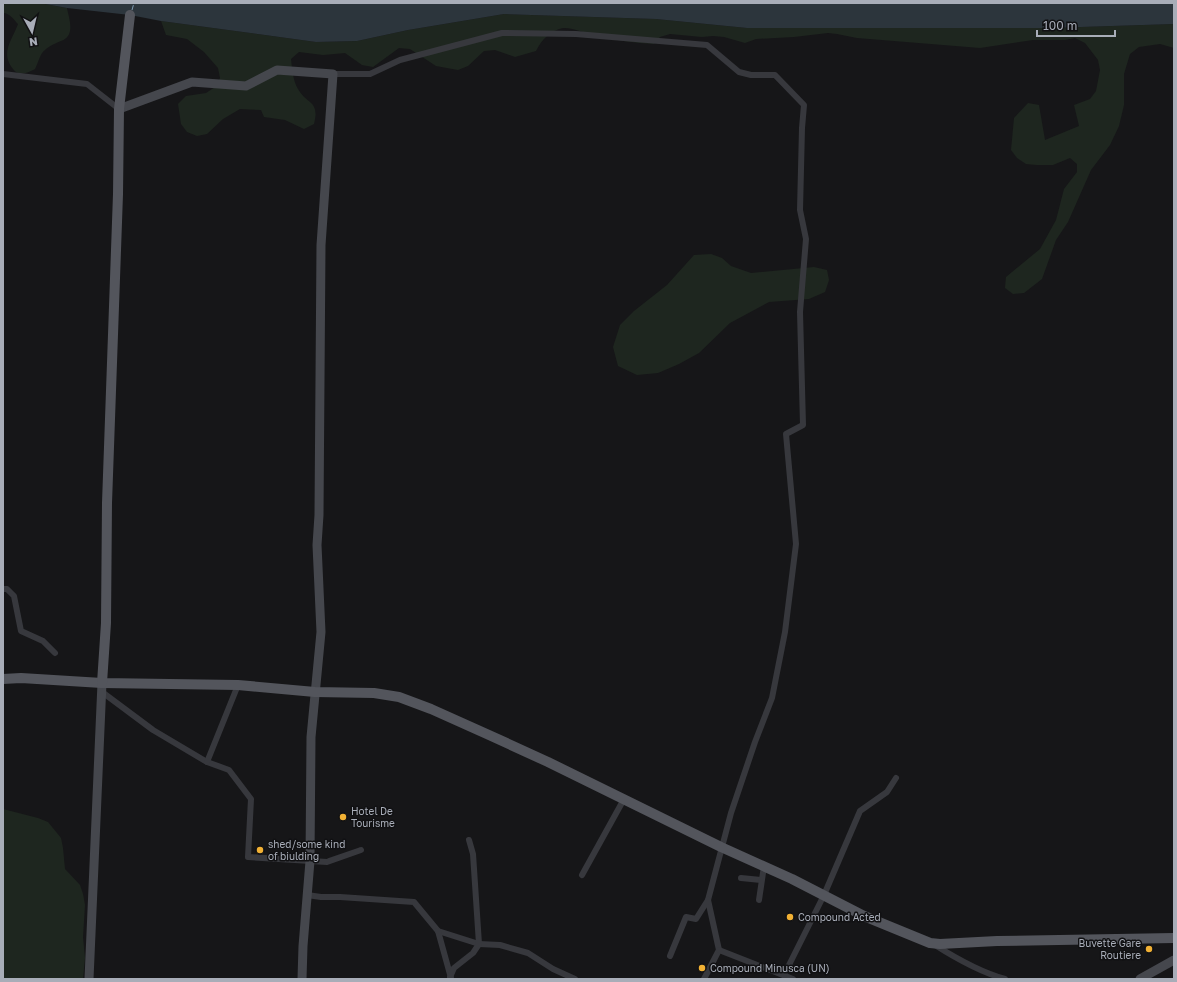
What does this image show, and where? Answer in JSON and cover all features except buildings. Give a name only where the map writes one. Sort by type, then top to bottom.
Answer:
[{"type":"main road","points":[[102,688],[106,623],[107,503],[118,194],[119,109],[130,15]]},
{"type":"main road","points":[[3,679],[21,678],[102,688],[238,686],[315,692],[374,693],[399,697],[431,709],[489,735],[721,847],[764,866],[864,916],[935,944],[997,941],[1174,938]]},
{"type":"street","points":[[3,74],[87,84],[119,109],[192,82],[246,86],[277,70],[333,74],[370,74],[400,60],[502,33],[576,34],[707,45],[739,72],[751,76],[775,75],[804,105],[800,210],[806,239],[800,312],[803,425],[786,434],[796,544],[784,632],[772,698],[754,742],[721,847],[708,900],[696,919],[686,917],[670,956]]},
{"type":"street","points":[[302,979],[303,946],[310,861],[311,737],[321,632],[317,545],[320,507],[321,245],[333,74]]},
{"type":"street","points":[[3,589],[7,589],[14,596],[21,631],[43,641],[55,653]]},
{"type":"street","points":[[207,762],[238,686]]},
{"type":"street","points":[[102,688],[153,730],[207,762],[229,770],[251,799],[248,857],[327,862],[361,850],[329,862]]},
{"type":"street","points":[[89,979],[102,688]]},
{"type":"street","points":[[784,975],[824,895],[860,811],[887,792],[896,778]]},
{"type":"street","points":[[582,875],[624,799]]},
{"type":"street","points":[[451,978],[454,968],[474,953],[479,944],[473,854],[469,840]]},
{"type":"street","points":[[759,900],[764,866]]},
{"type":"street","points":[[741,878],[761,880]]},
{"type":"street","points":[[307,895],[414,902],[438,931],[451,978]]},
{"type":"street","points":[[704,979],[719,950],[708,900]]},
{"type":"street","points":[[438,931],[479,944],[500,945],[528,953],[553,970],[575,979]]},
{"type":"street","points":[[935,944],[954,958],[1005,979]]},
{"type":"street","points":[[719,950],[793,979]]},
{"type":"street","points":[[1140,979],[1174,960]]},
{"type":"shaded area","points":[[3,3],[40,3],[67,8],[70,22],[69,35],[66,39],[43,51],[35,69],[26,73],[20,74],[15,71],[9,63],[7,57],[8,46],[18,24],[10,15],[3,13]]},
{"type":"shaded area","points":[[40,3],[1174,3],[1174,24],[1050,28],[747,28],[656,19],[504,14],[408,30],[357,41],[316,42]]},
{"type":"shaded area","points":[[504,14],[656,19],[747,28],[1050,28],[1174,24],[1174,48],[1160,44],[1139,47],[1130,54],[1124,74],[1124,105],[1119,126],[1110,145],[1091,170],[1068,222],[1056,240],[1042,279],[1024,293],[1013,294],[1005,288],[1006,277],[1040,249],[1056,220],[1064,189],[1077,172],[1077,164],[1070,158],[1053,165],[1037,165],[1026,164],[1017,158],[1011,150],[1014,118],[1028,103],[1039,105],[1045,140],[1079,126],[1074,105],[1090,99],[1096,91],[1100,70],[1098,60],[1085,43],[1075,38],[1065,40],[1033,40],[980,48],[857,38],[828,33],[756,39],[745,43],[724,37],[702,37],[670,34],[660,37],[654,44],[610,39],[563,28],[554,31],[547,36],[536,51],[515,57],[495,50],[484,51],[468,66],[458,70],[436,66],[410,49],[399,48],[373,67],[362,65],[345,53],[323,55],[299,52],[291,59],[293,74],[298,89],[314,107],[314,124],[304,129],[285,120],[264,117],[261,110],[240,109],[223,119],[207,134],[197,136],[187,132],[181,124],[178,104],[186,96],[206,93],[215,87],[220,78],[218,68],[204,52],[187,39],[166,35],[161,21],[316,42],[357,41],[408,30]]},
{"type":"shaded area","points":[[711,254],[722,258],[731,266],[751,273],[814,267],[827,270],[829,280],[825,292],[809,299],[769,302],[730,323],[699,353],[658,373],[637,375],[618,366],[613,347],[620,325],[634,311],[667,285],[694,255]]},
{"type":"shaded area","points":[[3,809],[48,822],[61,838],[65,869],[80,885],[85,905],[83,937],[85,958],[83,979],[3,979]]},
{"type":"ferry route","points":[[132,10],[134,3]]},
{"type":"place","name":"Hotel De Tourisme","points":[[343,817]]},
{"type":"place","name":"shed/some kind of biulding","points":[[260,850]]},
{"type":"place","name":"Compound Acted","points":[[790,917]]},
{"type":"place","name":"Buvette Gare Routiere","points":[[1149,949]]},
{"type":"place","name":"Compound Minusca (UN)","points":[[702,968]]}]
